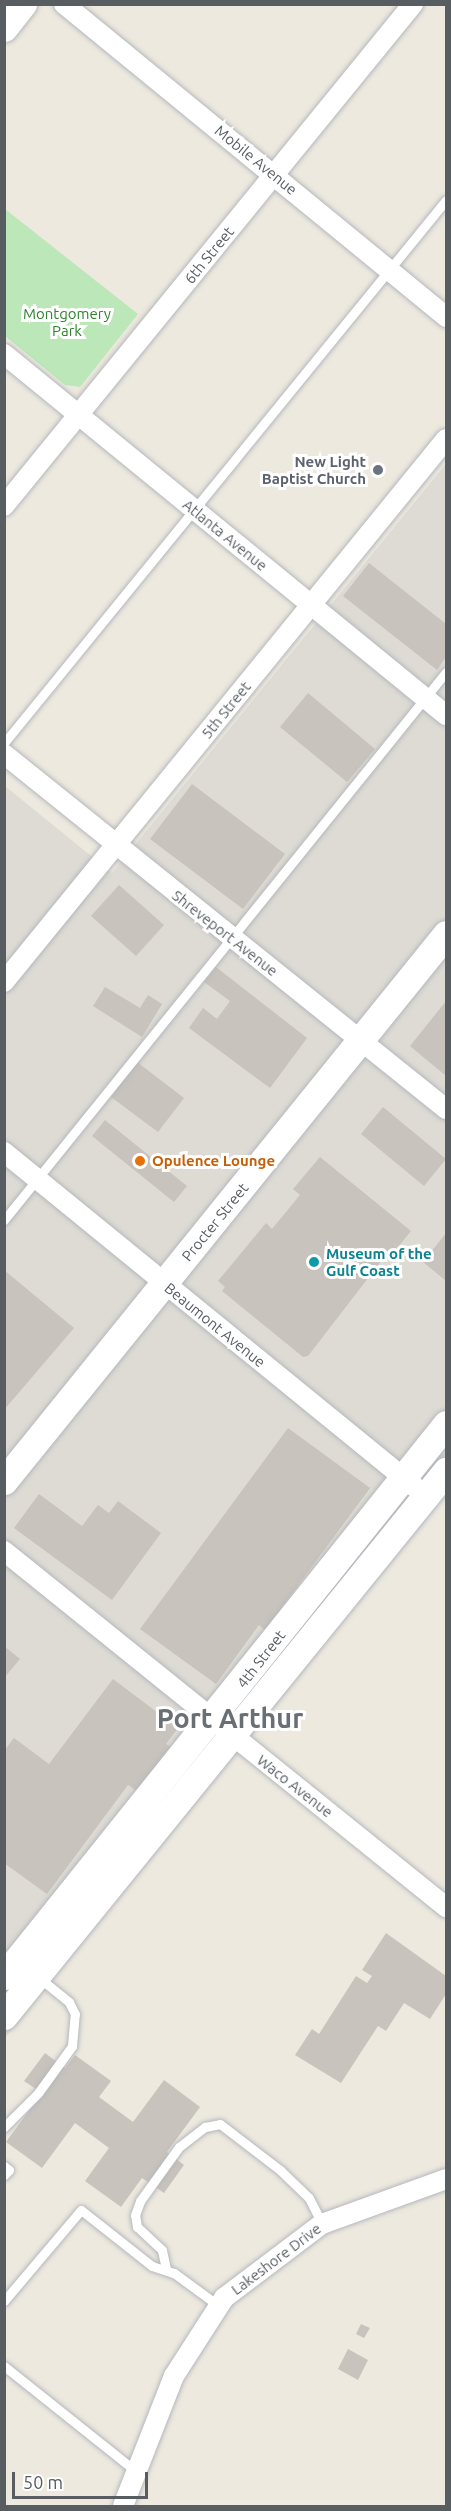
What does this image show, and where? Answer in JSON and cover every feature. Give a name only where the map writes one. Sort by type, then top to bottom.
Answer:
[{"type":"street","points":[[4,28],[23,4]]},
{"type":"street","name":"Mobile Avenue","points":[[64,4],[447,316]]},
{"type":"street","name":"6th Street","points":[[4,506],[413,4]]},
{"type":"street","name":"Atlanta Avenue","points":[[4,354],[447,715]]},
{"type":"street","name":"5th Street","points":[[4,982],[447,439]]},
{"type":"street","name":"Shreveport Avenue","points":[[4,754],[232,940],[362,1039],[447,1109]]},
{"type":"street","name":"Procter Street","points":[[4,1481],[447,934]]},
{"type":"street","name":"Beaumont Avenue","points":[[4,1152],[426,1496]]},
{"type":"street","name":"4th Street","points":[[222,1728],[403,1477],[447,1424]]},
{"type":"street","name":"4th Street","points":[[4,2016],[16,1966],[447,1471]]},
{"type":"street","name":"Waco Avenue","points":[[4,1551],[447,1907]]},
{"type":"street","name":"Lakeshore Drive","points":[[123,2506],[174,2376],[224,2298],[322,2224],[447,2179]]},
{"type":"lane","points":[[4,743],[447,200]]},
{"type":"lane","points":[[4,1220],[447,672]]},
{"type":"lane","points":[[4,2127],[38,2092],[72,2046],[75,2014],[69,2002],[16,1966]]},
{"type":"lane","points":[[166,2269],[162,2250],[137,2227],[135,2215],[140,2201],[179,2147],[205,2127],[220,2124],[280,2170],[309,2198],[322,2224]]},
{"type":"lane","points":[[4,2166],[9,2170],[4,2175]]},
{"type":"lane","points":[[4,2301],[81,2210],[152,2266],[166,2269],[219,2306]]},
{"type":"lane","points":[[4,2366],[137,2472]]},
{"type":"shaded area","points":[[446,464],[446,1494],[5,2038],[5,786],[112,873]]},
{"type":"green space","name":"Montgomery Park","points":[[5,209],[138,314],[80,387],[65,385],[5,336]]},
{"type":"building","points":[[369,563],[446,624],[446,657],[437,670],[343,596]]},
{"type":"building","points":[[308,693],[375,749],[347,782],[280,727]]},
{"type":"building","points":[[192,784],[285,854],[243,909],[150,839]]},
{"type":"building","points":[[119,885],[164,925],[136,956],[91,916]]},
{"type":"building","points":[[216,967],[307,1038],[270,1088],[189,1028],[203,1008],[217,1019],[230,1001],[204,982]]},
{"type":"building","points":[[105,987],[140,1008],[148,995],[162,1004],[142,1037],[93,1006]]},
{"type":"building","points":[[446,1001],[446,1076],[410,1046]]},
{"type":"building","points":[[137,1062],[184,1098],[158,1132],[111,1097]]},
{"type":"building","points":[[383,1107],[446,1159],[424,1186],[361,1134]]},
{"type":"building","name":"Opulence Lounge","points":[[105,1120],[187,1186],[174,1202],[92,1136]]},
{"type":"building","points":[[320,1157],[411,1231],[385,1263],[382,1260],[308,1356],[303,1357],[222,1291],[225,1287],[218,1281],[266,1223],[272,1229],[300,1195],[293,1189]]},
{"type":"building","points":[[446,1233],[446,1281],[423,1262]]},
{"type":"building","points":[[4,1270],[74,1328],[4,1410]]},
{"type":"building","points":[[288,1428],[370,1488],[265,1630],[259,1625],[216,1684],[140,1629]]},
{"type":"building","points":[[39,1494],[82,1526],[98,1505],[109,1513],[118,1501],[161,1533],[112,1600],[14,1528]]},
{"type":"building","points":[[4,1646],[20,1659],[4,1678]]},
{"type":"building","points":[[113,1679],[178,1728],[166,1744],[171,1747],[137,1791],[128,1785],[47,1894],[4,1863],[4,1751],[14,1738],[49,1764]]},
{"type":"building","points":[[386,1933],[446,1976],[446,1994],[430,2019],[404,2003],[386,2031],[378,2026],[341,2083],[295,2055],[312,2029],[319,2034],[356,1976],[367,1983],[372,1976],[362,1970]]},
{"type":"building","points":[[45,2053],[65,2068],[75,2055],[111,2081],[99,2097],[133,2122],[164,2080],[200,2107],[167,2152],[184,2165],[164,2193],[142,2178],[121,2207],[85,2181],[109,2148],[75,2123],[42,2168],[6,2142],[42,2093],[24,2081]]},
{"type":"building","points":[[361,2324],[370,2328],[364,2338],[356,2334]]},
{"type":"building","points":[[348,2349],[368,2360],[358,2380],[338,2369]]},
{"type":"place","name":"New Light Baptist Church","points":[[378,470]]},
{"type":"place","name":"Opulence Lounge","points":[[140,1161]]},
{"type":"place","name":"Museum of the Gulf Coast","points":[[314,1262]]},
{"type":"district","name":"Port Arthur","points":[[230,1719]]}]
